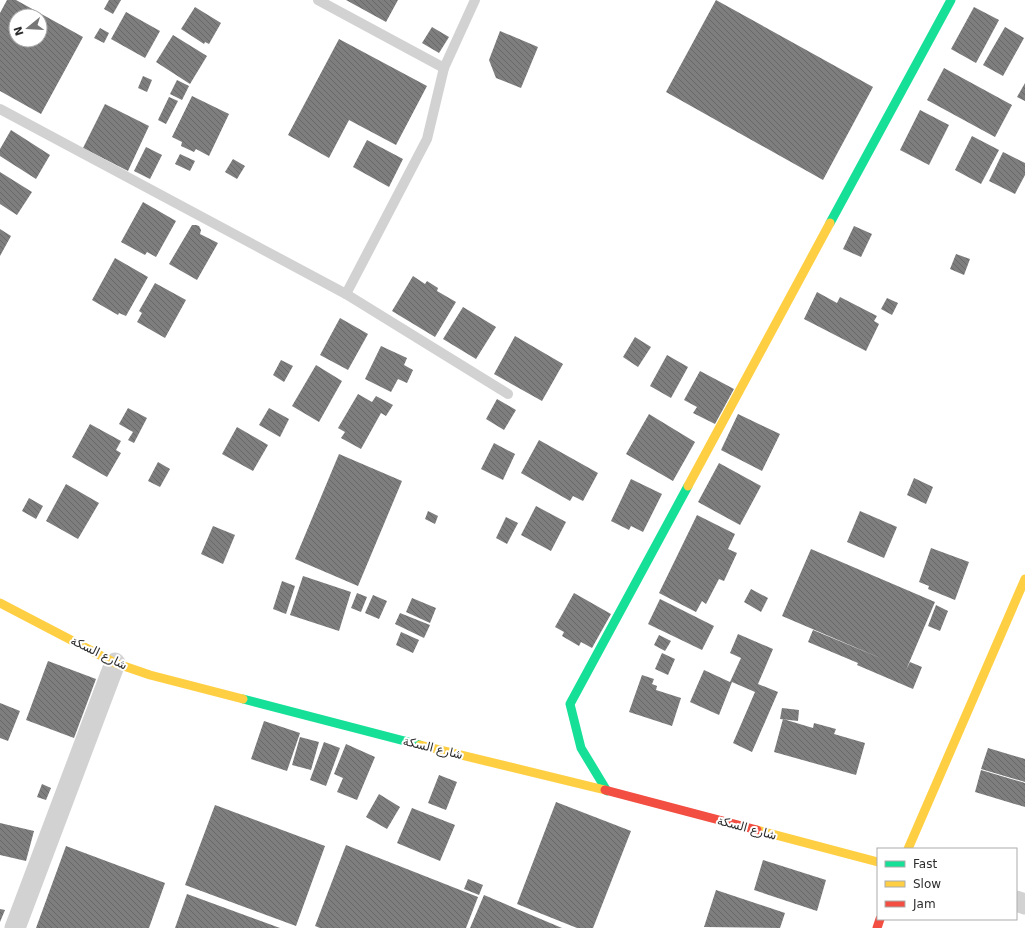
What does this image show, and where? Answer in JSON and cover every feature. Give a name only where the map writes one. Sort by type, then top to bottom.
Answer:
[{"type":"street","points":[[607,791],[581,748],[570,704],[951,0]]},
{"type":"street","points":[[908,848],[1025,579]]},
{"type":"street","name":"شارع السكة","points":[[0,603],[115,663],[150,675],[350,728],[607,791],[877,862]]},
{"type":"street","points":[[15,928],[115,663]]},
{"type":"lane","points":[[318,0],[444,68]]},
{"type":"lane","points":[[346,294],[427,139],[444,68],[475,0]]},
{"type":"lane","points":[[0,109],[346,294],[508,394]]},
{"type":"building","points":[[7,0],[16,0],[30,8],[8,8],[8,48],[48,48],[48,18],[83,37],[41,114],[0,91],[0,13]]},
{"type":"building","points":[[109,0],[121,0],[113,14],[104,9]]},
{"type":"building","points":[[346,0],[398,0],[386,22]]},
{"type":"building","points":[[716,0],[873,87],[823,180],[666,92]]},
{"type":"building","points":[[195,7],[221,23],[209,44],[205,42],[204,44],[181,29]]},
{"type":"building","points":[[974,7],[999,20],[976,63],[951,49]]},
{"type":"building","points":[[126,12],[160,31],[145,58],[111,39]]},
{"type":"building","points":[[432,27],[449,37],[439,53],[422,43]]},
{"type":"building","points":[[1005,27],[1024,38],[1003,76],[983,65]]},
{"type":"building","points":[[100,28],[109,33],[104,43],[94,38]]},
{"type":"building","points":[[500,31],[538,47],[521,88],[496,78],[489,60]]},
{"type":"building","points":[[173,35],[207,56],[190,84],[156,62]]},
{"type":"building","points":[[339,39],[427,86],[396,145],[349,120],[329,158],[288,135]]},
{"type":"building","points":[[944,68],[1012,105],[995,137],[927,100]]},
{"type":"building","points":[[143,76],[152,80],[147,92],[138,88]]},
{"type":"building","points":[[177,80],[189,86],[182,100],[170,94]]},
{"type":"building","points":[[1025,83],[1025,101],[1017,97]]},
{"type":"building","points":[[192,96],[229,114],[209,156],[196,149],[194,152],[181,146],[182,142],[172,137]]},
{"type":"building","points":[[169,97],[178,101],[166,124],[158,120]]},
{"type":"building","points":[[105,104],[149,126],[128,171],[83,148]]},
{"type":"building","points":[[920,110],[949,125],[929,165],[900,150]]},
{"type":"building","points":[[11,130],[50,155],[36,179],[0,156],[0,149]]},
{"type":"building","points":[[972,136],[999,150],[981,184],[955,170]]},
{"type":"building","points":[[367,140],[403,159],[389,187],[353,167]]},
{"type":"building","points":[[146,147],[162,155],[150,179],[134,171]]},
{"type":"building","points":[[1003,152],[1025,163],[1025,175],[1015,194],[989,181]]},
{"type":"building","points":[[180,154],[195,161],[190,171],[175,164]]},
{"type":"building","points":[[233,159],[245,166],[237,179],[225,172]]},
{"type":"building","points":[[0,172],[32,192],[17,215],[0,204]]},
{"type":"building","points":[[143,202],[176,221],[156,257],[147,252],[145,255],[121,242]]},
{"type":"building","points":[[192,225],[199,226],[201,230],[200,234],[218,243],[197,280],[169,264]]},
{"type":"building","points":[[854,226],[872,234],[861,257],[843,249]]},
{"type":"building","points":[[0,229],[11,236],[0,256]]},
{"type":"building","points":[[956,254],[970,259],[964,275],[950,269]]},
{"type":"building","points":[[115,258],[148,277],[126,316],[119,313],[118,315],[92,300]]},
{"type":"building","points":[[413,276],[425,284],[427,281],[438,288],[437,291],[456,302],[435,337],[392,311]]},
{"type":"building","points":[[155,283],[186,300],[165,338],[137,322],[142,313],[139,311]]},
{"type":"building","points":[[817,292],[837,303],[840,297],[877,316],[874,321],[879,324],[866,351],[804,319]]},
{"type":"building","points":[[887,298],[898,303],[892,315],[881,309]]},
{"type":"building","points":[[463,307],[496,327],[476,359],[443,339]]},
{"type":"building","points":[[340,318],[368,334],[348,370],[320,355]]},
{"type":"building","points":[[515,336],[563,364],[542,401],[494,374]]},
{"type":"building","points":[[635,337],[651,347],[638,367],[623,357]]},
{"type":"building","points":[[381,346],[407,358],[404,365],[413,370],[407,383],[398,379],[391,392],[365,379]]},
{"type":"building","points":[[667,355],[688,367],[671,398],[650,386]]},
{"type":"building","points":[[281,360],[293,366],[284,382],[273,375]]},
{"type":"building","points":[[316,365],[342,381],[319,422],[292,406]]},
{"type":"building","points":[[700,371],[734,389],[715,424],[693,413],[697,407],[684,400]]},
{"type":"building","points":[[358,394],[372,402],[376,396],[393,405],[386,416],[381,413],[361,449],[341,438],[345,432],[338,428]]},
{"type":"building","points":[[497,399],[516,410],[504,430],[486,419]]},
{"type":"building","points":[[128,408],[147,418],[134,443],[128,440],[133,432],[119,424]]},
{"type":"building","points":[[269,408],[289,419],[280,437],[259,425]]},
{"type":"building","points":[[649,414],[695,442],[673,481],[626,454]]},
{"type":"building","points":[[738,414],[780,434],[762,471],[721,450]]},
{"type":"building","points":[[90,424],[121,441],[116,450],[121,453],[107,477],[72,457]]},
{"type":"building","points":[[237,427],[268,445],[253,471],[222,454]]},
{"type":"building","points":[[539,440],[598,473],[583,501],[573,496],[570,501],[521,473]]},
{"type":"building","points":[[494,443],[515,454],[503,480],[481,469]]},
{"type":"building","points":[[339,454],[402,481],[358,586],[295,559]]},
{"type":"building","points":[[158,462],[170,469],[160,487],[148,481]]},
{"type":"building","points":[[719,463],[761,486],[740,525],[698,502]]},
{"type":"building","points":[[914,478],[933,487],[926,504],[907,495]]},
{"type":"building","points":[[631,479],[662,494],[643,532],[631,526],[629,530],[611,521]]},
{"type":"building","points":[[66,484],[99,503],[78,539],[46,521]]},
{"type":"building","points":[[29,498],[43,506],[36,519],[22,511]]},
{"type":"building","points":[[536,506],[566,522],[551,551],[521,535]]},
{"type":"building","points":[[428,511],[438,516],[435,524],[425,519]]},
{"type":"building","points":[[860,511],[897,527],[884,558],[847,542]]},
{"type":"building","points":[[697,515],[735,534],[728,549],[737,553],[724,581],[719,579],[706,604],[702,601],[696,612],[659,593]]},
{"type":"building","points":[[506,517],[518,523],[507,544],[496,538]]},
{"type":"building","points":[[213,526],[235,535],[223,564],[201,554]]},
{"type":"building","points":[[931,548],[969,562],[955,600],[928,589],[929,586],[919,582]]},
{"type":"building","points":[[811,549],[935,602],[906,670],[910,662],[922,667],[913,689],[857,665],[858,663],[808,642],[813,630],[885,660],[782,616]]},
{"type":"building","points":[[303,576],[351,592],[339,631],[290,615]]},
{"type":"building","points":[[282,581],[295,586],[286,614],[273,609]]},
{"type":"building","points":[[751,589],[768,598],[761,612],[744,602]]},
{"type":"building","points":[[357,593],[367,597],[361,612],[351,608]]},
{"type":"building","points":[[574,593],[611,614],[592,648],[581,642],[579,646],[562,636],[564,632],[555,627]]},
{"type":"building","points":[[373,595],[387,601],[379,619],[365,613]]},
{"type":"building","points":[[412,598],[436,608],[430,623],[406,612]]},
{"type":"building","points":[[660,599],[714,626],[702,650],[648,624]]},
{"type":"building","points":[[936,605],[948,611],[940,631],[928,626]]},
{"type":"building","points":[[400,613],[430,625],[424,638],[395,624]]},
{"type":"building","points":[[401,632],[419,640],[413,653],[396,645]]},
{"type":"building","points":[[738,634],[773,649],[758,684],[778,692],[752,752],[733,743],[755,692],[732,682],[719,715],[690,702],[704,670],[730,682],[741,658],[730,653]]},
{"type":"building","points":[[659,635],[671,641],[665,651],[654,645]]},
{"type":"building","points":[[662,653],[675,659],[668,675],[655,669]]},
{"type":"building","points":[[48,661],[96,679],[74,738],[26,720]]},
{"type":"building","points":[[642,675],[654,679],[652,684],[657,686],[656,690],[681,698],[672,726],[629,712]]},
{"type":"building","points":[[0,703],[20,711],[8,741],[0,738]]},
{"type":"building","points":[[782,708],[799,710],[798,721],[780,719]]},
{"type":"building","points":[[783,719],[813,728],[814,723],[836,729],[834,734],[865,743],[856,775],[774,752]]},
{"type":"building","points":[[264,721],[300,733],[287,771],[251,759]]},
{"type":"building","points":[[300,737],[319,742],[311,770],[292,765]]},
{"type":"building","points":[[324,742],[340,748],[326,786],[310,780]]},
{"type":"building","points":[[346,744],[375,757],[357,800],[337,792],[343,778],[334,774]]},
{"type":"building","points":[[988,748],[1025,759],[1025,782],[981,769]]},
{"type":"building","points":[[981,770],[1025,783],[1025,807],[975,792]]},
{"type":"building","points":[[439,775],[457,782],[446,810],[428,803]]},
{"type":"building","points":[[42,784],[51,788],[46,800],[37,797]]},
{"type":"building","points":[[379,794],[400,807],[387,829],[366,817]]},
{"type":"building","points":[[556,802],[631,831],[593,928],[577,928],[517,904]]},
{"type":"building","points":[[215,805],[325,846],[296,926],[185,885]]},
{"type":"building","points":[[412,808],[455,825],[440,861],[397,843]]},
{"type":"building","points":[[0,823],[34,831],[26,861],[0,855]]},
{"type":"building","points":[[346,845],[478,897],[466,928],[320,928],[315,926]]},
{"type":"building","points":[[66,846],[165,883],[149,928],[36,928]]},
{"type":"building","points":[[763,860],[826,880],[817,911],[754,890]]},
{"type":"building","points":[[468,879],[483,885],[479,895],[464,889]]},
{"type":"building","points":[[716,890],[785,913],[780,928],[704,927]]},
{"type":"building","points":[[187,894],[280,928],[175,928]]},
{"type":"building","points":[[484,895],[562,928],[470,928]]},
{"type":"building","points":[[0,909],[5,910],[0,922]]},
{"type":"traffic: fast","points":[[830,223],[951,0]]},
{"type":"traffic: fast","points":[[607,791],[581,748],[570,704],[688,486]]},
{"type":"traffic: fast","points":[[243,699],[420,745]]},
{"type":"traffic: slow","points":[[688,486],[830,223]]},
{"type":"traffic: slow","points":[[908,848],[1025,579]]},
{"type":"traffic: slow","points":[[0,603],[115,663],[150,675],[243,699]]},
{"type":"traffic: slow","points":[[420,745],[605,790]]},
{"type":"traffic: slow","points":[[757,830],[877,862]]},
{"type":"traffic: jam","points":[[605,790],[757,830]]},
{"type":"traffic: jam","points":[[877,928],[880,920]]}]
